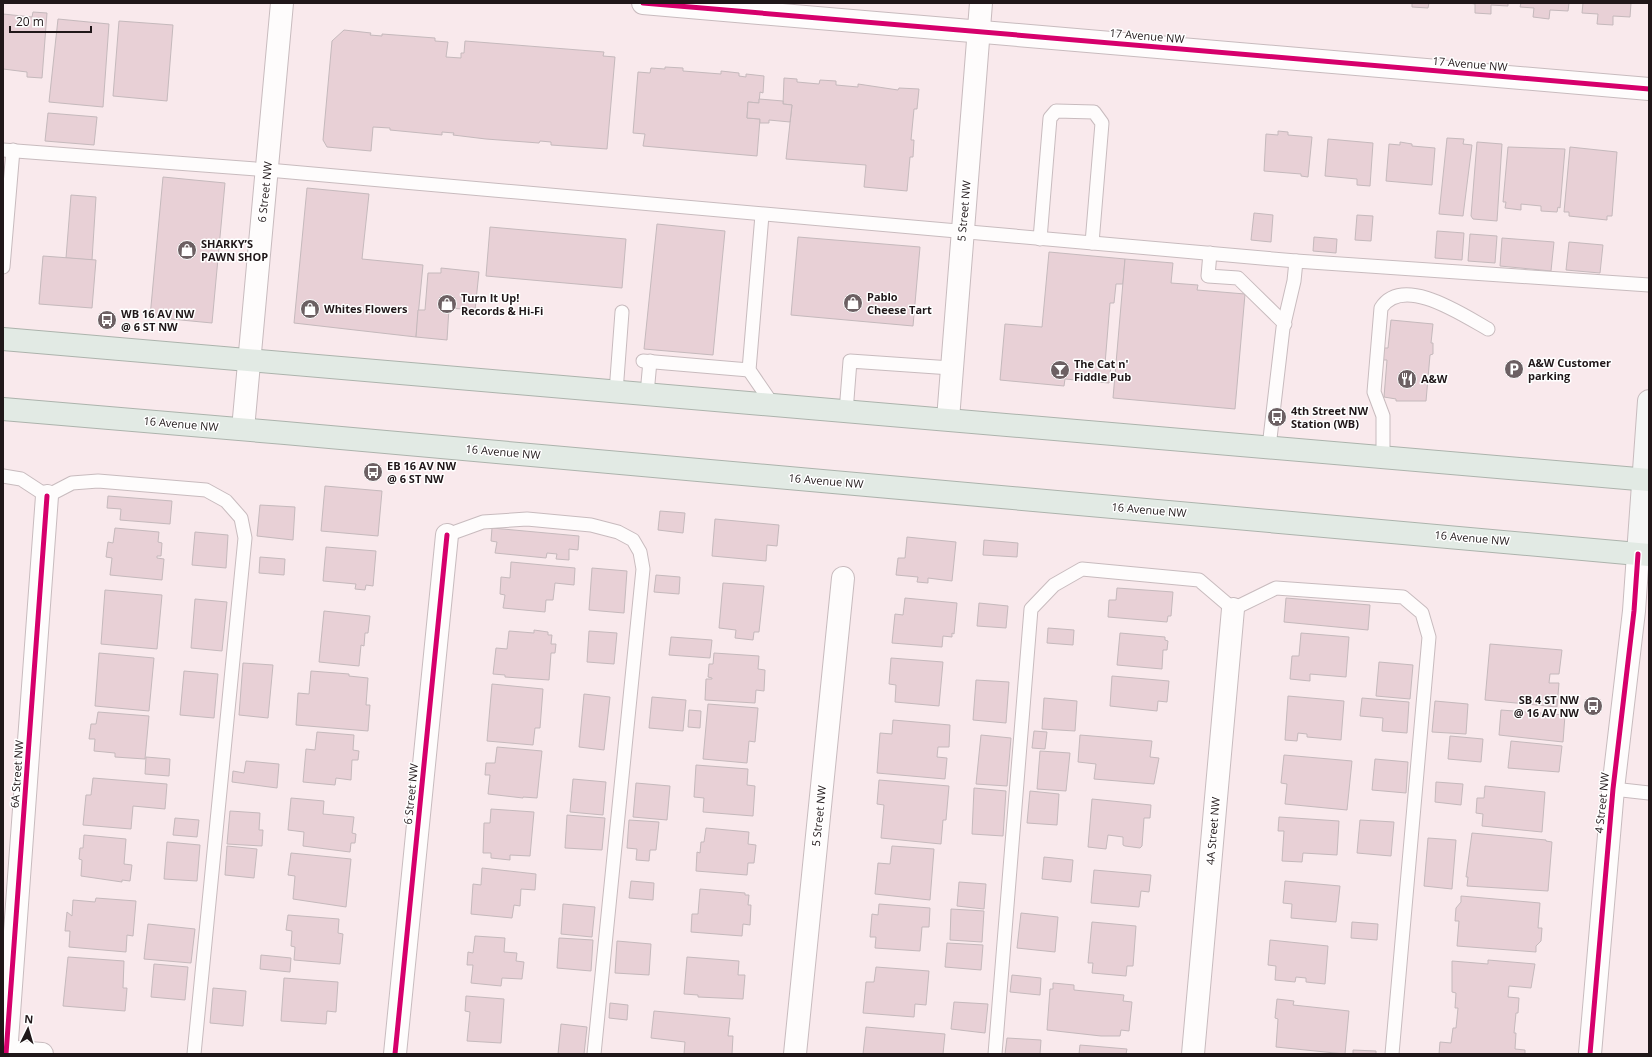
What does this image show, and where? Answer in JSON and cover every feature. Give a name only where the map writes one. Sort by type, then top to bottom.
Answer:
[{"type":"highway","points":[[3,339],[1646,479]]},
{"type":"highway","name":"16 Avenue NW","points":[[3,409],[243,429],[1644,554]]},
{"type":"main road","name":"4 Street NW","points":[[1644,554],[1649,401]]},
{"type":"street","name":"6 Street NW","points":[[243,429],[268,170],[282,3]]},
{"type":"street","name":"17 Avenue NW","points":[[643,3],[1649,89]]},
{"type":"street","name":"5 Street NW","points":[[948,419],[981,3]]},
{"type":"street","name":"6A Street NW","points":[[5,1052],[47,496]]},
{"type":"street","name":"6 Street NW","points":[[395,1054],[447,535]]},
{"type":"street","name":"4 Street NW","points":[[1590,1054],[1614,789],[1634,611],[1644,554]]},
{"type":"street","name":"5 Street NW","points":[[795,1054],[843,578]]},
{"type":"street","name":"4A Street NW","points":[[1193,1054],[1233,609]]},
{"type":"street","points":[[5,1052],[42,1054]]},
{"type":"lane","points":[[1040,239],[1050,118],[1056,112],[1094,112],[1102,123],[1092,243]]},
{"type":"lane","points":[[3,267],[8,150],[268,170],[762,215],[1296,261],[1649,285]]},
{"type":"lane","points":[[762,215],[749,370],[773,405]]},
{"type":"lane","points":[[1210,253],[1208,276],[1238,278],[1285,324]]},
{"type":"lane","points":[[1269,447],[1285,324],[1294,281],[1296,261]]},
{"type":"lane","points":[[1383,457],[1383,416],[1374,392],[1381,308],[1386,300],[1399,294],[1422,296],[1446,305],[1488,329]]},
{"type":"lane","points":[[616,392],[622,312]]},
{"type":"lane","points":[[647,394],[646,361],[749,370]]},
{"type":"lane","points":[[846,412],[850,361],[952,368]]},
{"type":"lane","points":[[3,476],[21,479],[47,496],[72,483],[98,482],[206,490],[226,501],[241,518],[245,538],[194,1054]]},
{"type":"lane","points":[[447,535],[483,522],[527,518],[591,526],[618,532],[633,540],[640,552],[643,569],[594,1054]]},
{"type":"lane","points":[[995,1054],[1031,609],[1054,586],[1082,569],[1199,580],[1233,609],[1276,588],[1403,597],[1422,613],[1430,637],[1392,1054]]},
{"type":"lane","points":[[1614,789],[1649,792]]},
{"type":"building","points":[[1412,3],[1429,3],[1428,8],[1412,7]]},
{"type":"building","points":[[1469,3],[1508,3],[1508,6],[1491,5],[1491,14],[1475,13],[1475,4]]},
{"type":"building","points":[[1521,3],[1569,3],[1568,11],[1550,10],[1549,19],[1533,17],[1534,8],[1520,7]]},
{"type":"building","points":[[1583,3],[1631,3],[1630,17],[1613,16],[1613,25],[1597,24],[1598,14],[1582,13]]},
{"type":"building","points":[[33,12],[47,13],[42,78],[27,77],[27,72],[3,69],[3,14],[32,17]]},
{"type":"building","points":[[58,19],[109,24],[103,107],[49,102]]},
{"type":"building","points":[[119,21],[173,25],[167,101],[113,96]]},
{"type":"building","points":[[344,30],[371,33],[370,35],[382,36],[382,34],[435,38],[435,41],[448,42],[446,57],[461,58],[461,53],[464,53],[465,41],[604,52],[603,56],[615,57],[607,149],[551,145],[551,142],[540,141],[539,143],[486,139],[453,135],[454,133],[442,132],[442,135],[373,127],[371,151],[327,147],[323,140],[332,41]]},
{"type":"building","points":[[665,67],[683,68],[683,71],[721,74],[721,71],[739,73],[739,76],[746,77],[746,74],[764,76],[763,93],[760,92],[759,103],[748,102],[747,118],[760,119],[757,156],[643,146],[645,134],[633,133],[638,72],[650,73],[651,68],[665,69]]},
{"type":"building","points":[[784,78],[797,79],[797,82],[819,84],[820,80],[836,81],[836,85],[858,87],[858,84],[898,90],[899,88],[919,89],[917,109],[914,109],[911,140],[914,140],[913,157],[910,157],[907,191],[864,187],[866,165],[786,159],[792,105],[783,104]]},
{"type":"building","points":[[759,99],[783,101],[783,104],[792,105],[790,122],[769,120],[769,123],[760,123],[760,119],[747,118],[748,102],[759,103]]},
{"type":"building","points":[[48,113],[97,117],[94,145],[45,141]]},
{"type":"building","points":[[1278,131],[1288,132],[1288,135],[1312,137],[1308,177],[1301,176],[1301,174],[1264,171],[1266,134],[1278,135]]},
{"type":"building","points":[[1447,138],[1464,139],[1463,144],[1472,145],[1463,216],[1439,214]]},
{"type":"building","points":[[1328,139],[1373,143],[1370,186],[1357,185],[1357,179],[1325,176]]},
{"type":"building","points":[[1400,142],[1412,144],[1412,146],[1435,148],[1432,185],[1386,181],[1389,144],[1400,145]]},
{"type":"building","points":[[1477,142],[1502,144],[1497,221],[1473,219],[1471,216]]},
{"type":"building","points":[[1508,147],[1565,149],[1560,208],[1558,207],[1557,212],[1541,211],[1541,206],[1521,204],[1521,210],[1505,208],[1506,202],[1503,202]]},
{"type":"building","points":[[1570,147],[1617,152],[1612,216],[1607,216],[1607,220],[1569,216],[1569,212],[1564,212]]},
{"type":"building","name":"SHARKY’S PAWN SHOP","points":[[163,177],[225,183],[212,323],[150,317]]},
{"type":"building","points":[[307,188],[369,194],[362,259],[423,265],[416,337],[294,323]]},
{"type":"building","points":[[71,195],[96,197],[92,260],[66,258]]},
{"type":"building","points":[[1254,213],[1273,215],[1271,242],[1251,240]]},
{"type":"building","points":[[1357,215],[1373,216],[1371,241],[1355,240]]},
{"type":"building","points":[[657,224],[725,231],[713,355],[644,349]]},
{"type":"building","points":[[490,227],[626,239],[622,288],[486,276]]},
{"type":"building","points":[[1437,231],[1464,233],[1462,260],[1435,258]]},
{"type":"building","points":[[1470,234],[1497,236],[1495,263],[1468,261]]},
{"type":"building","points":[[798,237],[920,247],[913,326],[791,315]]},
{"type":"building","points":[[1314,237],[1337,239],[1336,253],[1313,251]]},
{"type":"building","points":[[1502,238],[1554,242],[1551,271],[1500,266]]},
{"type":"building","points":[[1569,242],[1603,245],[1600,273],[1566,270]]},
{"type":"building","points":[[1049,252],[1125,259],[1123,284],[1116,284],[1114,303],[1110,303],[1105,364],[1111,365],[1109,383],[1065,379],[1064,386],[1000,380],[1005,324],[1042,327]]},
{"type":"building","points":[[43,256],[96,260],[92,308],[39,304]]},
{"type":"building","points":[[1125,259],[1173,263],[1171,283],[1198,285],[1197,290],[1245,294],[1235,409],[1113,398]]},
{"type":"building","points":[[441,268],[479,272],[475,310],[449,308],[447,340],[416,337],[418,310],[425,310],[428,273],[441,273]]},
{"type":"building","name":"A&W","points":[[1391,320],[1433,324],[1431,343],[1433,343],[1433,354],[1430,355],[1426,401],[1396,401],[1396,399],[1384,397],[1387,360],[1382,360],[1383,348],[1388,348]]},
{"type":"building","points":[[325,486],[382,491],[378,536],[321,531]]},
{"type":"building","points":[[108,496],[172,501],[170,524],[120,520],[121,509],[107,508]]},
{"type":"building","points":[[260,505],[295,507],[293,540],[257,536]]},
{"type":"building","points":[[660,511],[685,513],[683,533],[658,530]]},
{"type":"building","points":[[715,519],[779,525],[777,546],[767,545],[766,561],[712,556]]},
{"type":"building","points":[[115,528],[159,532],[158,542],[162,543],[161,556],[157,556],[157,558],[164,559],[162,580],[110,575],[112,558],[106,557],[108,542],[113,543]]},
{"type":"building","points":[[492,528],[579,536],[578,550],[569,549],[569,560],[556,559],[557,554],[547,553],[546,558],[495,553],[497,542],[491,541]]},
{"type":"building","points":[[195,532],[228,535],[226,568],[192,565]]},
{"type":"building","points":[[907,537],[956,542],[952,581],[928,578],[928,583],[917,582],[918,577],[896,575],[898,558],[905,558]]},
{"type":"building","points":[[984,540],[1018,543],[1017,557],[983,555]]},
{"type":"building","points":[[326,547],[376,551],[373,586],[366,585],[365,590],[355,589],[356,584],[323,581]]},
{"type":"building","points":[[260,557],[285,559],[284,575],[259,573]]},
{"type":"building","points":[[511,562],[575,568],[574,585],[555,583],[553,600],[546,600],[545,612],[503,608],[505,595],[500,594],[501,577],[510,578]]},
{"type":"building","points":[[592,568],[627,571],[624,613],[589,610]]},
{"type":"building","points":[[656,575],[680,577],[679,594],[654,592]]},
{"type":"building","points":[[723,583],[764,586],[759,632],[754,632],[753,640],[735,638],[736,630],[719,628]]},
{"type":"building","points":[[1117,588],[1173,592],[1171,616],[1168,616],[1167,622],[1108,617],[1109,600],[1116,600]]},
{"type":"building","points":[[105,590],[162,595],[157,649],[101,644]]},
{"type":"building","points":[[905,598],[957,603],[954,634],[952,633],[952,637],[943,636],[942,647],[892,643],[895,614],[903,615]]},
{"type":"building","points":[[1286,598],[1370,605],[1368,630],[1284,622]]},
{"type":"building","points":[[195,599],[227,602],[222,651],[191,648]]},
{"type":"building","points":[[979,603],[1008,606],[1006,628],[977,626]]},
{"type":"building","points":[[324,611],[370,616],[368,633],[365,633],[364,646],[361,645],[359,666],[319,662]]},
{"type":"building","points":[[1048,628],[1074,630],[1073,645],[1047,643]]},
{"type":"building","points":[[534,630],[548,632],[548,635],[552,635],[551,644],[556,644],[555,653],[551,653],[549,680],[505,677],[505,675],[493,674],[496,648],[507,649],[509,631],[534,633]]},
{"type":"building","points":[[589,631],[617,633],[614,664],[587,662]]},
{"type":"building","points":[[1120,633],[1165,637],[1165,640],[1168,641],[1167,650],[1163,650],[1162,669],[1117,665]]},
{"type":"building","points":[[1301,633],[1349,637],[1346,677],[1310,674],[1310,681],[1290,679],[1292,656],[1299,656]]},
{"type":"building","points":[[671,637],[712,640],[710,658],[669,655]]},
{"type":"building","points":[[1490,644],[1562,650],[1559,674],[1550,674],[1549,683],[1559,683],[1557,707],[1485,700]]},
{"type":"building","points":[[99,653],[154,658],[149,711],[95,706]]},
{"type":"building","points":[[714,653],[759,656],[758,669],[765,670],[764,691],[756,690],[755,703],[705,700],[706,679],[712,679],[708,677],[709,664],[713,664]]},
{"type":"building","points":[[891,658],[943,662],[939,706],[895,702],[896,685],[889,684]]},
{"type":"building","points":[[1379,662],[1413,665],[1410,699],[1376,696]]},
{"type":"building","points":[[243,663],[273,665],[268,718],[239,715]]},
{"type":"building","points":[[184,671],[218,674],[214,718],[180,715]]},
{"type":"building","points":[[311,671],[349,674],[349,676],[368,678],[366,705],[370,705],[368,731],[296,725],[298,693],[309,694]]},
{"type":"building","points":[[1112,676],[1169,681],[1167,702],[1158,701],[1157,711],[1110,706]]},
{"type":"building","points":[[976,680],[1009,682],[1006,723],[973,720]]},
{"type":"building","points":[[492,684],[543,689],[540,728],[535,728],[533,745],[487,741]]},
{"type":"building","points":[[584,694],[610,697],[604,750],[579,747]]},
{"type":"building","points":[[1288,696],[1344,701],[1341,740],[1307,737],[1307,734],[1298,733],[1297,741],[1285,740]]},
{"type":"building","points":[[652,697],[686,700],[683,731],[649,728]]},
{"type":"building","points":[[1044,698],[1077,701],[1075,731],[1042,729]]},
{"type":"building","points":[[1362,698],[1409,702],[1407,733],[1382,731],[1383,718],[1360,716]]},
{"type":"building","points":[[1435,701],[1468,704],[1466,734],[1432,732]]},
{"type":"building","points":[[708,704],[758,708],[755,742],[749,741],[747,763],[703,759]]},
{"type":"building","points":[[689,710],[701,711],[700,728],[688,727]]},
{"type":"building","points":[[1501,710],[1565,715],[1563,742],[1499,735]]},
{"type":"building","points":[[98,712],[149,716],[145,759],[115,757],[115,753],[94,751],[95,739],[89,739],[91,724],[96,724]]},
{"type":"building","points":[[893,720],[950,725],[949,747],[938,747],[937,757],[947,758],[945,779],[877,773],[880,733],[892,734]]},
{"type":"building","points":[[1034,731],[1047,732],[1045,749],[1032,748]]},
{"type":"building","points":[[317,732],[354,735],[353,750],[359,751],[358,760],[352,760],[351,780],[336,778],[335,785],[303,782],[306,749],[315,750]]},
{"type":"building","points":[[981,735],[1011,738],[1007,786],[976,784]]},
{"type":"building","points":[[1080,735],[1152,741],[1150,757],[1159,758],[1154,784],[1094,779],[1096,764],[1078,762]]},
{"type":"building","points":[[1450,736],[1483,739],[1481,762],[1448,759]]},
{"type":"building","points":[[1511,741],[1562,746],[1559,772],[1508,768]]},
{"type":"building","points":[[497,747],[542,751],[537,798],[488,794],[490,775],[485,775],[486,763],[495,763]]},
{"type":"building","points":[[1040,751],[1070,753],[1066,791],[1037,789]]},
{"type":"building","points":[[1284,755],[1352,761],[1347,810],[1285,804],[1287,784],[1281,783]]},
{"type":"building","points":[[146,757],[170,759],[169,776],[145,774]]},
{"type":"building","points":[[1375,759],[1408,762],[1406,793],[1372,790]]},
{"type":"building","points":[[246,761],[279,764],[277,788],[232,782],[233,771],[244,773]]},
{"type":"building","points":[[696,765],[748,769],[747,785],[755,786],[753,816],[703,812],[704,798],[694,797]]},
{"type":"building","points":[[93,778],[167,784],[165,809],[133,806],[131,829],[83,825],[86,795],[91,795]]},
{"type":"building","points":[[573,779],[606,782],[603,815],[570,812]]},
{"type":"building","points":[[879,780],[949,786],[946,820],[943,820],[941,844],[881,838],[884,805],[877,804]]},
{"type":"building","points":[[1436,782],[1463,784],[1461,805],[1435,802]]},
{"type":"building","points":[[636,783],[670,786],[667,820],[633,817]]},
{"type":"building","points":[[1485,786],[1545,792],[1542,832],[1482,826],[1483,814],[1476,813],[1477,798],[1484,798]]},
{"type":"building","points":[[974,788],[1006,791],[1003,836],[972,834]]},
{"type":"building","points":[[1030,791],[1059,794],[1057,825],[1027,823]]},
{"type":"building","points":[[291,798],[324,801],[323,814],[354,817],[352,833],[356,834],[355,843],[351,843],[350,852],[303,846],[304,832],[288,830]]},
{"type":"building","points":[[1092,799],[1151,805],[1150,818],[1144,818],[1142,846],[1140,848],[1125,846],[1123,845],[1123,837],[1108,835],[1106,849],[1088,847]]},
{"type":"building","points":[[491,809],[534,812],[530,856],[510,855],[510,860],[491,858],[491,853],[483,853],[484,823],[490,823]]},
{"type":"building","points":[[230,811],[260,813],[259,830],[263,830],[262,846],[227,844]]},
{"type":"building","points":[[567,815],[605,818],[602,850],[565,848]]},
{"type":"building","points":[[1279,817],[1339,821],[1337,855],[1303,853],[1302,862],[1282,861],[1284,831],[1278,831]]},
{"type":"building","points":[[175,818],[199,820],[197,837],[173,835]]},
{"type":"building","points":[[629,820],[659,822],[656,850],[650,850],[649,861],[636,860],[637,849],[627,848]]},
{"type":"building","points":[[1360,820],[1394,822],[1391,856],[1357,853]]},
{"type":"building","points":[[706,828],[749,832],[748,844],[756,845],[754,863],[748,863],[747,875],[696,871],[697,852],[700,853],[701,842],[704,842]]},
{"type":"building","points":[[1472,833],[1546,840],[1552,842],[1548,891],[1467,886],[1468,877],[1466,877]]},
{"type":"building","points":[[84,835],[126,839],[124,864],[132,865],[130,881],[122,880],[122,882],[81,876],[82,860],[79,859],[80,848],[83,848]]},
{"type":"building","points":[[1428,838],[1456,840],[1452,889],[1424,886]]},
{"type":"building","points":[[167,842],[200,845],[197,881],[164,879]]},
{"type":"building","points":[[227,846],[257,849],[254,878],[225,875]]},
{"type":"building","points":[[892,846],[934,849],[930,900],[875,894],[878,863],[890,864]]},
{"type":"building","points":[[291,853],[351,859],[346,907],[293,899],[295,876],[288,875]]},
{"type":"building","points":[[1044,857],[1073,860],[1071,882],[1042,879]]},
{"type":"building","points":[[482,868],[536,874],[535,890],[521,889],[520,906],[514,905],[512,918],[471,914],[473,884],[481,885]]},
{"type":"building","points":[[1094,870],[1151,875],[1149,892],[1141,891],[1139,907],[1091,903]]},
{"type":"building","points":[[631,881],[654,883],[653,900],[629,898]]},
{"type":"building","points":[[1285,881],[1340,886],[1336,922],[1291,918],[1292,904],[1283,903]]},
{"type":"building","points":[[959,882],[986,884],[984,909],[957,906]]},
{"type":"building","points":[[700,889],[745,893],[745,895],[749,895],[748,905],[751,905],[750,925],[743,924],[742,936],[691,932],[692,914],[698,914]]},
{"type":"building","points":[[1461,896],[1540,903],[1538,928],[1542,928],[1541,941],[1536,946],[1536,952],[1457,946],[1459,921],[1455,921],[1456,908],[1461,902]]},
{"type":"building","points":[[96,898],[136,901],[133,936],[127,935],[126,952],[69,947],[70,931],[65,931],[67,912],[72,916],[73,900],[95,902]]},
{"type":"building","points":[[563,904],[595,907],[592,937],[561,934]]},
{"type":"building","points":[[879,904],[930,908],[929,927],[922,927],[920,951],[875,948],[876,937],[870,937],[872,914],[878,915]]},
{"type":"building","points":[[951,909],[984,911],[982,942],[950,940]]},
{"type":"building","points":[[1021,913],[1058,917],[1055,952],[1017,948]]},
{"type":"building","points":[[288,915],[339,919],[338,933],[343,934],[340,964],[294,960],[295,947],[291,946],[292,931],[286,930]]},
{"type":"building","points":[[1092,922],[1136,926],[1133,966],[1127,966],[1126,976],[1092,973],[1093,963],[1088,963]]},
{"type":"building","points":[[1352,922],[1378,924],[1377,940],[1351,938]]},
{"type":"building","points":[[148,924],[195,929],[191,963],[144,959]]},
{"type":"building","points":[[475,936],[505,938],[504,952],[517,953],[516,961],[524,962],[522,979],[502,978],[501,986],[471,983],[473,965],[467,965],[468,952],[473,953]]},
{"type":"building","points":[[559,938],[593,940],[591,971],[557,968]]},
{"type":"building","points":[[1270,940],[1328,946],[1325,984],[1306,982],[1306,978],[1296,977],[1295,982],[1275,980],[1276,966],[1268,965]]},
{"type":"building","points":[[617,941],[651,944],[649,975],[615,973]]},
{"type":"building","points":[[947,943],[983,945],[981,970],[945,967]]},
{"type":"building","points":[[261,955],[291,958],[290,972],[260,969]]},
{"type":"building","points":[[68,957],[124,961],[123,988],[127,988],[125,1011],[63,1006]]},
{"type":"building","points":[[687,957],[739,961],[738,975],[745,975],[743,999],[698,997],[698,995],[684,994]]},
{"type":"building","points":[[1488,960],[1535,964],[1531,988],[1509,986],[1508,997],[1519,998],[1514,1033],[1516,1033],[1515,1049],[1525,1050],[1525,1054],[1439,1054],[1440,1042],[1451,1043],[1453,1028],[1456,1028],[1458,1008],[1455,1008],[1456,993],[1452,992],[1452,961],[1488,964]]},
{"type":"building","points":[[154,964],[188,967],[185,1000],[151,997]]},
{"type":"building","points":[[876,967],[929,971],[926,1005],[915,1004],[914,1017],[863,1013],[866,982],[874,982]]},
{"type":"building","points":[[1012,975],[1041,978],[1040,995],[1010,992]]},
{"type":"building","points":[[284,978],[338,982],[336,1012],[327,1011],[326,1024],[281,1021]]},
{"type":"building","points":[[1053,983],[1074,985],[1074,990],[1124,995],[1123,1001],[1132,1002],[1129,1031],[1121,1030],[1120,1036],[1101,1036],[1047,1030],[1050,989],[1053,989]]},
{"type":"building","points":[[213,988],[246,991],[243,1026],[210,1023]]},
{"type":"building","points":[[466,996],[504,999],[501,1043],[467,1041],[470,1012],[465,1011]]},
{"type":"building","points":[[1277,999],[1294,1001],[1293,1005],[1349,1011],[1345,1054],[1276,1047],[1278,1019],[1275,1018]]},
{"type":"building","points":[[954,1002],[988,1004],[985,1033],[951,1029]]},
{"type":"building","points":[[610,1003],[628,1005],[627,1020],[609,1018]]},
{"type":"building","points":[[654,1011],[730,1018],[728,1036],[733,1036],[732,1054],[684,1054],[685,1042],[651,1038]]},
{"type":"building","points":[[561,1024],[587,1027],[584,1054],[558,1054]]},
{"type":"building","points":[[866,1027],[945,1034],[943,1054],[863,1054]]},
{"type":"building","points":[[1007,1038],[1041,1040],[1040,1054],[1005,1054]]},
{"type":"building","points":[[1080,1045],[1127,1049],[1126,1054],[1079,1054]]},
{"type":"building","points":[[1353,1050],[1376,1051],[1376,1054],[1353,1054]]},
{"type":"cycle path","points":[[643,3],[1649,89]]},
{"type":"cycle path","points":[[6,1054],[47,496]]},
{"type":"cycle path","points":[[395,1054],[447,535]]},
{"type":"cycle path","points":[[1590,1054],[1613,789],[1634,611],[1638,554]]},
{"type":"place","name":"SHARKY’S PAWN SHOP","points":[[187,250]]},
{"type":"place","name":"Pablo Cheese Tart","points":[[853,303]]},
{"type":"place","name":"Turn It Up! Records & Hi-Fi","points":[[447,304]]},
{"type":"place","name":"Whites Flowers","points":[[310,309]]},
{"type":"place","name":"WB 16 AV NW @ 6 ST NW","points":[[107,320]]},
{"type":"place","name":"A&W Customer parking","points":[[1514,369]]},
{"type":"place","name":"The Cat n' Fiddle Pub","points":[[1060,370]]},
{"type":"place","name":"A&W","points":[[1407,379]]},
{"type":"place","name":"4th Street NW Station (WB)","points":[[1277,417]]},
{"type":"place","name":"EB 16 AV NW @ 6 ST NW","points":[[373,472]]},
{"type":"place","name":"SB 4 ST NW @ 16 AV NW","points":[[1593,706]]}]
